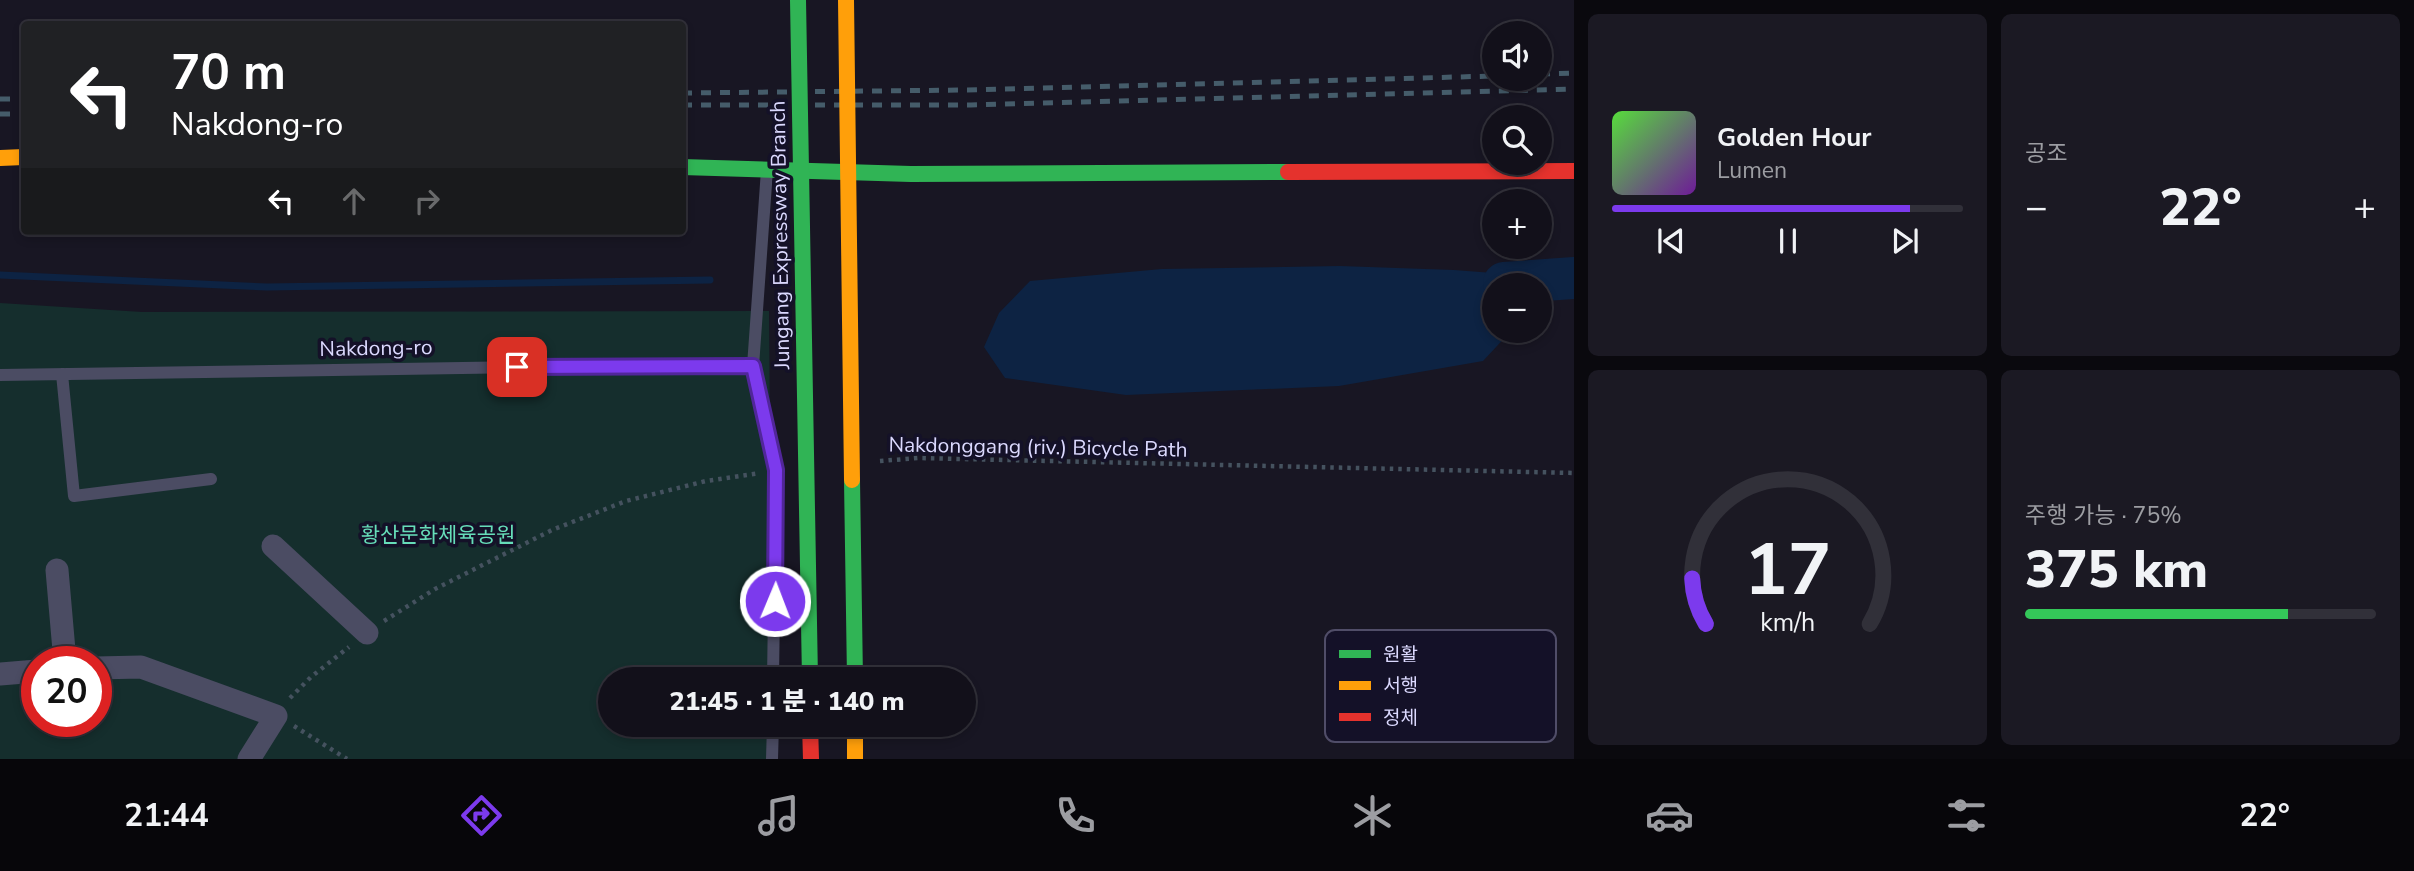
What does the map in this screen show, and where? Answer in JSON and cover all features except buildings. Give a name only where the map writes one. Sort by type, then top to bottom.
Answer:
[{"type":"main road","name":"Jungang Expressway Branch","points":[[798,0],[810,667]]},
{"type":"main road","points":[[846,0],[855,667]]},
{"type":"main road","points":[[0,158],[21,157]]},
{"type":"main road","points":[[686,167],[911,174],[1574,171]]},
{"type":"main road","points":[[810,737],[811,759]]},
{"type":"main road","points":[[855,737],[855,759]]},
{"type":"street","points":[[273,546],[367,633]]},
{"type":"street","points":[[57,570],[64,646]]},
{"type":"street","points":[[112,668],[141,667],[276,716],[249,759]]},
{"type":"street","points":[[0,674],[21,672]]},
{"type":"lane","points":[[767,170],[753,366],[776,470],[774,667]]},
{"type":"lane","name":"Nakdong-ro","points":[[0,375],[753,366]]},
{"type":"lane","points":[[62,374],[74,496],[211,478]]},
{"type":"lane","points":[[772,759],[773,737]]},
{"type":"path","name":"Nakdonggang (riv.) Bicycle Path","points":[[867,462],[918,458],[1574,473]]},
{"type":"path","points":[[347,759],[276,716],[311,677],[367,633],[435,589],[552,530],[626,500],[706,481],[776,470]]},
{"type":"green space","name":"황산문화체육공원","points":[[0,303],[142,312],[769,311],[772,667],[598,667],[598,737],[772,737],[773,759],[0,759]]},
{"type":"water","points":[[1340,266],[1493,273],[1482,273],[1482,343],[1500,343],[1483,361],[1339,386],[1126,395],[1005,378],[984,347],[999,313],[1030,281],[1162,269]]},
{"type":"waterway","points":[[0,275],[267,287],[710,280]]},
{"type":"waterway","points":[[1552,280],[1574,278]]},
{"type":"railway","points":[[1552,74],[1574,73]]},
{"type":"railway","points":[[686,93],[967,90],[1482,76]]},
{"type":"railway","points":[[686,105],[971,105],[1574,89]]},
{"type":"railway","points":[[0,99],[21,99]]},
{"type":"railway","points":[[0,114],[21,114]]},
{"type":"traffic: fast","points":[[798,0],[810,667]]},
{"type":"traffic: fast","points":[[686,167],[911,174],[1288,172]]},
{"type":"traffic: fast","points":[[852,480],[855,667]]},
{"type":"traffic: slow","points":[[846,0],[852,480]]},
{"type":"traffic: slow","points":[[0,158],[21,157]]},
{"type":"traffic: slow","points":[[855,737],[855,759]]},
{"type":"traffic: jam","points":[[1288,172],[1574,171]]},
{"type":"traffic: jam","points":[[810,737],[811,759]]},
{"type":"route","points":[[517,367],[753,366],[776,470],[775,601]]}]
